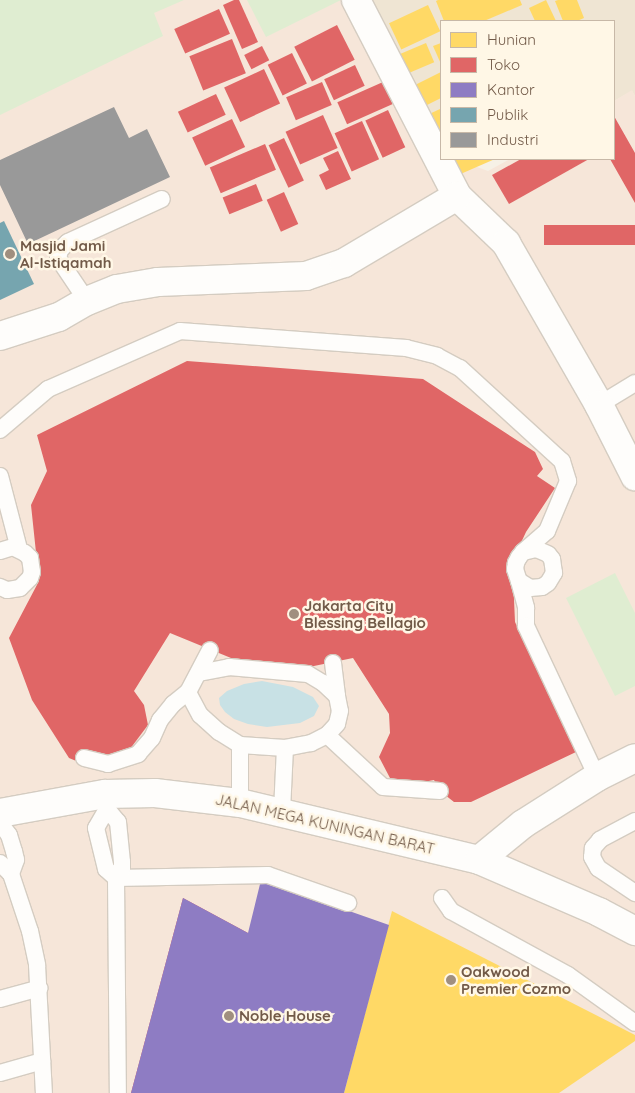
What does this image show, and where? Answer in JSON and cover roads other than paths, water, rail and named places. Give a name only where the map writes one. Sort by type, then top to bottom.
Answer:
[{"type":"street","points":[[356,0],[457,196],[506,244],[599,405],[635,476]]},
{"type":"street","points":[[0,336],[59,317],[87,301],[116,289],[158,282],[306,276],[344,263],[457,196]]},
{"type":"street","points":[[479,860],[524,824],[597,777],[635,758]]},
{"type":"street","name":"JALAN MEGA KUNINGAN BARAT","points":[[0,813],[106,802],[155,793],[240,803],[282,811],[479,860],[599,912],[635,931]]},
{"type":"lane","points":[[87,301],[58,258],[60,250],[68,242],[162,199]]},
{"type":"lane","points":[[0,430],[48,389],[180,332],[406,348],[437,356],[460,368],[562,461],[568,480],[547,531],[548,554],[554,566],[554,573],[548,583],[542,587],[526,608]]},
{"type":"lane","points":[[599,405],[635,383]]},
{"type":"lane","points":[[0,476],[10,512],[9,549],[30,558],[32,572],[30,578],[20,588],[7,590],[0,587]]},
{"type":"lane","points":[[547,531],[518,557],[515,569],[526,608],[526,626],[597,777]]},
{"type":"lane","points":[[523,552],[536,549],[548,554]]},
{"type":"lane","points":[[519,581],[530,588],[542,587]]},
{"type":"lane","points":[[84,758],[108,764],[138,754],[152,738],[160,720],[188,692],[210,650]]},
{"type":"lane","points":[[188,692],[200,715],[219,732],[240,745],[285,748],[311,743],[327,735],[337,724],[340,711],[333,663]]},
{"type":"lane","points":[[199,673],[229,667],[308,674],[337,696]]},
{"type":"lane","points":[[327,735],[383,787],[440,791]]},
{"type":"lane","points":[[240,745],[240,803]]},
{"type":"lane","points":[[282,811],[285,748]]},
{"type":"lane","points":[[106,802],[96,828],[106,869],[116,878],[268,875],[348,903]]},
{"type":"lane","points":[[635,821],[600,840],[593,848],[592,857],[598,868],[635,893]]},
{"type":"lane","points":[[0,823],[8,835],[14,851],[16,860],[6,869],[30,931],[40,988],[44,1093]]},
{"type":"lane","points":[[116,878],[118,1093]]},
{"type":"lane","points":[[442,898],[451,911],[568,975],[635,1023]]},
{"type":"lane","points":[[0,999],[40,988]]},
{"type":"lane","points":[[0,1073],[42,1061]]},
{"type":"water","points":[[262,681],[293,687],[313,697],[319,706],[314,716],[300,723],[267,727],[248,724],[234,719],[220,705],[219,698],[227,691],[244,684]]},
{"type":"place","name":"Masjid Jami Al-Istiqamah","points":[[10,254]]},
{"type":"place","name":"Jakarta City Blessing Bellagio","points":[[294,614]]},
{"type":"place","name":"Oakwood Premier Cozmo","points":[[451,980]]},
{"type":"place","name":"Noble House","points":[[229,1016]]}]
